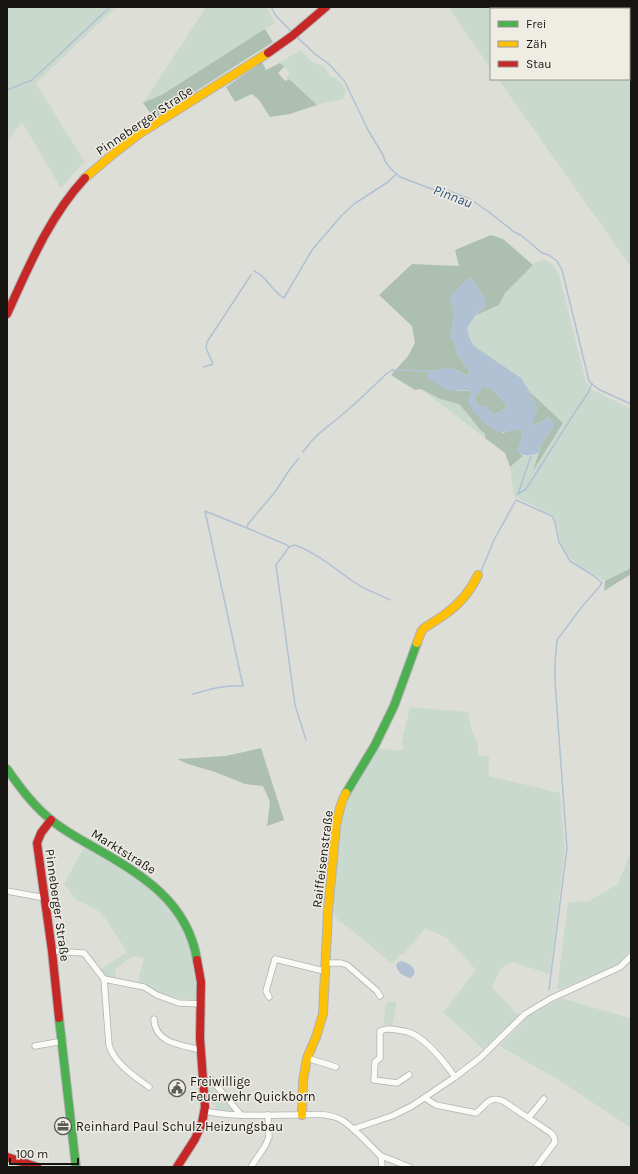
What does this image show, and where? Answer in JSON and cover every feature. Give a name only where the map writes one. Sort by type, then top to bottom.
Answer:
[{"type":"main road","name":"Pinneberger Straße","points":[[7,314],[47,231],[65,202],[88,175],[109,156],[134,138],[290,38],[326,7]]},
{"type":"main road","name":"Raiffeisenstraße","points":[[302,1114],[303,1081],[307,1058],[316,1037],[323,1014],[328,911],[338,813],[343,798],[375,745],[394,706],[421,632],[424,628],[447,614],[464,600],[471,590],[478,575]]},
{"type":"main road","points":[[7,769],[24,792],[51,820]]},
{"type":"main road","name":"Pinneberger Straße","points":[[51,820],[43,829],[37,843],[63,1041],[76,1167]]},
{"type":"main road","name":"Marktstraße","points":[[51,820],[65,830],[136,870],[160,889],[182,918],[196,950],[200,977],[200,1050],[205,1094],[205,1112],[196,1138],[176,1167]]},
{"type":"main road","points":[[7,1157],[37,1167]]},
{"type":"street","points":[[7,891],[45,898]]},
{"type":"street","points":[[52,951],[84,953],[104,979],[109,1044],[111,1051],[116,1059],[149,1087]]},
{"type":"street","points":[[353,1129],[392,1116],[425,1098],[455,1078],[480,1058],[525,1014],[552,998],[620,967],[631,956]]},
{"type":"street","points":[[269,997],[266,991],[275,959],[325,967],[341,963],[347,965],[377,991],[380,996]]},
{"type":"street","points":[[104,979],[144,987],[157,995],[179,1003],[200,1004]]},
{"type":"street","points":[[154,1019],[154,1026],[164,1039],[169,1042],[200,1050]]},
{"type":"street","points":[[409,1075],[396,1083],[374,1080],[375,1062],[380,1058],[380,1031],[386,1028],[408,1032],[417,1037],[441,1059],[455,1078]]},
{"type":"street","points":[[35,1046],[63,1041]]},
{"type":"street","points":[[307,1058],[336,1067]]},
{"type":"street","points":[[211,1079],[241,1115]]},
{"type":"street","points":[[425,1098],[436,1105],[476,1113],[490,1100],[498,1099],[528,1117],[551,1133],[555,1142],[537,1166]]},
{"type":"street","points":[[528,1117],[544,1099]]},
{"type":"street","points":[[205,1112],[241,1115],[328,1115],[341,1119],[381,1156],[409,1167]]},
{"type":"street","points":[[252,1167],[269,1137],[268,1115]]},
{"type":"street","points":[[381,1156],[382,1167]]},
{"type":"green space","points":[[7,7],[116,7],[36,83],[85,163],[80,166],[61,188],[22,122],[7,142]]},
{"type":"green space","points":[[206,7],[267,7],[275,23],[162,94],[143,103]]},
{"type":"green space","points":[[448,7],[631,7],[631,267],[499,80],[630,80],[630,8],[490,8],[490,68]]},
{"type":"green space","points":[[265,29],[273,42],[154,118],[143,103],[163,94]]},
{"type":"green space","points":[[300,50],[314,63],[324,67],[330,76],[338,79],[346,90],[343,99],[317,105],[286,78],[290,73],[280,63]]},
{"type":"green space","points":[[262,62],[266,70],[280,63],[284,67],[278,73],[285,81],[289,79],[317,105],[290,114],[270,117],[259,100],[252,94],[235,102],[226,87]]},
{"type":"green space","points":[[491,235],[503,239],[533,265],[505,293],[499,305],[476,315],[486,305],[486,301],[470,277],[450,296],[455,314],[450,337],[455,344],[458,355],[470,372],[468,376],[450,369],[442,369],[430,371],[427,378],[456,391],[472,392],[468,401],[503,433],[516,429],[523,430],[518,452],[523,456],[510,467],[505,453],[485,438],[485,434],[459,404],[440,399],[421,389],[415,390],[391,375],[408,356],[415,343],[412,326],[379,295],[412,264],[459,266],[455,250]]},
{"type":"green space","points":[[544,259],[552,264],[559,274],[586,382],[591,389],[631,409],[631,568],[605,581],[574,562],[569,557],[562,545],[555,518],[552,515],[514,496],[510,467],[523,456],[531,456],[538,453],[534,469],[563,423],[530,392],[521,378],[474,346],[469,337],[467,328],[476,315],[499,305],[505,293],[514,283],[535,263]]},
{"type":"green space","points":[[481,386],[491,388],[507,407],[496,414],[480,407],[474,399],[480,392]]},
{"type":"green space","points":[[421,389],[440,399],[459,404],[485,434],[485,438]]},
{"type":"green space","points":[[530,392],[563,423],[533,471],[542,442],[553,428],[553,421],[548,417],[540,423],[531,425],[537,409]]},
{"type":"green space","points":[[631,568],[631,574],[604,591],[605,581]]},
{"type":"green space","points":[[410,707],[468,712],[472,731],[478,743],[478,756],[489,756],[489,776],[560,793],[565,849],[550,974],[512,962],[501,969],[492,987],[519,1016],[483,1049],[443,1012],[476,970],[447,938],[425,928],[404,954],[400,955],[392,964],[339,921],[331,911],[341,816],[353,786],[376,748],[400,751],[404,746],[401,745]]},
{"type":"green space","points":[[261,748],[284,820],[267,826],[270,802],[263,786],[245,784],[177,759],[226,756]]},
{"type":"green space","points":[[84,847],[145,881],[163,896],[186,935],[194,960],[197,993],[194,1000],[164,996],[138,981],[144,958],[133,956],[115,969],[116,979],[106,977],[100,970],[127,952],[106,919],[98,911],[74,898],[64,884]]},
{"type":"green space","points":[[631,851],[631,949],[617,966],[557,990],[568,902],[589,901],[618,884]]},
{"type":"green space","points":[[561,998],[631,1018],[631,1128],[562,1082],[500,1046],[527,1017]]},
{"type":"green space","points":[[387,1002],[397,1002],[392,1026],[384,1024]]},
{"type":"green space","points":[[208,1080],[233,1111],[217,1110],[210,1101]]},
{"type":"water","points":[[470,277],[486,301],[486,305],[476,315],[467,328],[469,337],[474,346],[521,378],[530,392],[537,409],[532,425],[540,423],[548,417],[553,421],[553,428],[542,442],[538,453],[527,456],[518,452],[523,430],[498,431],[482,421],[468,401],[472,392],[447,389],[427,378],[430,371],[442,369],[457,371],[468,376],[470,372],[458,355],[455,344],[450,337],[455,314],[450,296]],"holes":[[[482,387],[491,388],[507,407],[496,414],[489,411],[487,405],[480,407],[474,399]]]},
{"type":"water","points":[[401,961],[408,963],[413,967],[414,975],[411,978],[398,971],[396,966],[397,963]]},
{"type":"waterway","points":[[7,90],[32,80],[110,7]]},
{"type":"waterway","name":"Pinnau","points":[[271,7],[276,16],[292,32]]},
{"type":"waterway","name":"Pinnau","points":[[296,36],[315,54],[330,65],[345,82],[385,161],[400,177],[432,189],[449,191],[470,199],[522,236],[542,253],[549,255],[557,261],[562,270],[589,381],[598,389],[631,404]]},
{"type":"waterway","points":[[254,271],[259,273],[276,292],[284,298],[312,250],[342,215],[354,204],[388,182],[396,174]]},
{"type":"waterway","points":[[204,367],[213,364],[206,348],[207,342],[251,275]]},
{"type":"waterway","points":[[303,452],[317,436],[392,370],[430,371]]},
{"type":"waterway","points":[[518,494],[526,489],[588,393],[592,384]]},
{"type":"waterway","points":[[518,494],[531,456]]},
{"type":"waterway","points":[[193,694],[224,687],[243,686],[205,511],[247,528],[248,524],[275,492],[299,458]]},
{"type":"waterway","points":[[480,574],[494,540],[516,500],[552,516],[555,522],[559,542],[570,561],[594,576],[602,583],[557,640],[555,681],[567,848],[549,990]]},
{"type":"waterway","points":[[247,528],[289,547],[276,565],[295,705],[306,740]]},
{"type":"waterway","points":[[289,547],[295,545],[311,552],[358,585],[390,600]]},
{"type":"traffic: fast","points":[[346,793],[375,745],[394,706],[417,643]]},
{"type":"traffic: fast","points":[[7,769],[29,798],[41,811],[60,827],[131,869],[161,893],[174,907],[184,922],[192,940],[197,960]]},
{"type":"traffic: fast","points":[[59,1018],[76,1167]]},
{"type":"traffic: slow","points":[[85,178],[139,134],[268,53]]},
{"type":"traffic: slow","points":[[417,643],[423,629],[450,611],[460,602],[472,587],[478,575]]},
{"type":"traffic: slow","points":[[302,1115],[303,1081],[307,1058],[316,1037],[323,1014],[328,911],[336,826],[338,813],[346,793]]},
{"type":"traffic: jam","points":[[268,53],[292,36],[326,7]]},
{"type":"traffic: jam","points":[[7,314],[32,260],[50,226],[72,193],[85,178]]},
{"type":"traffic: jam","points":[[51,820],[41,833],[37,843],[52,951],[59,1018]]},
{"type":"traffic: jam","points":[[177,1167],[195,1139],[202,1123],[205,1107],[200,1038],[201,982],[197,960]]},
{"type":"traffic: jam","points":[[7,1157],[37,1167]]},
{"type":"place","name":"Freiwillige Feuerwehr Quickborn","points":[[177,1088]]},
{"type":"place","name":"Reinhard Paul Schulz Heizungsbau","points":[[63,1126]]}]
